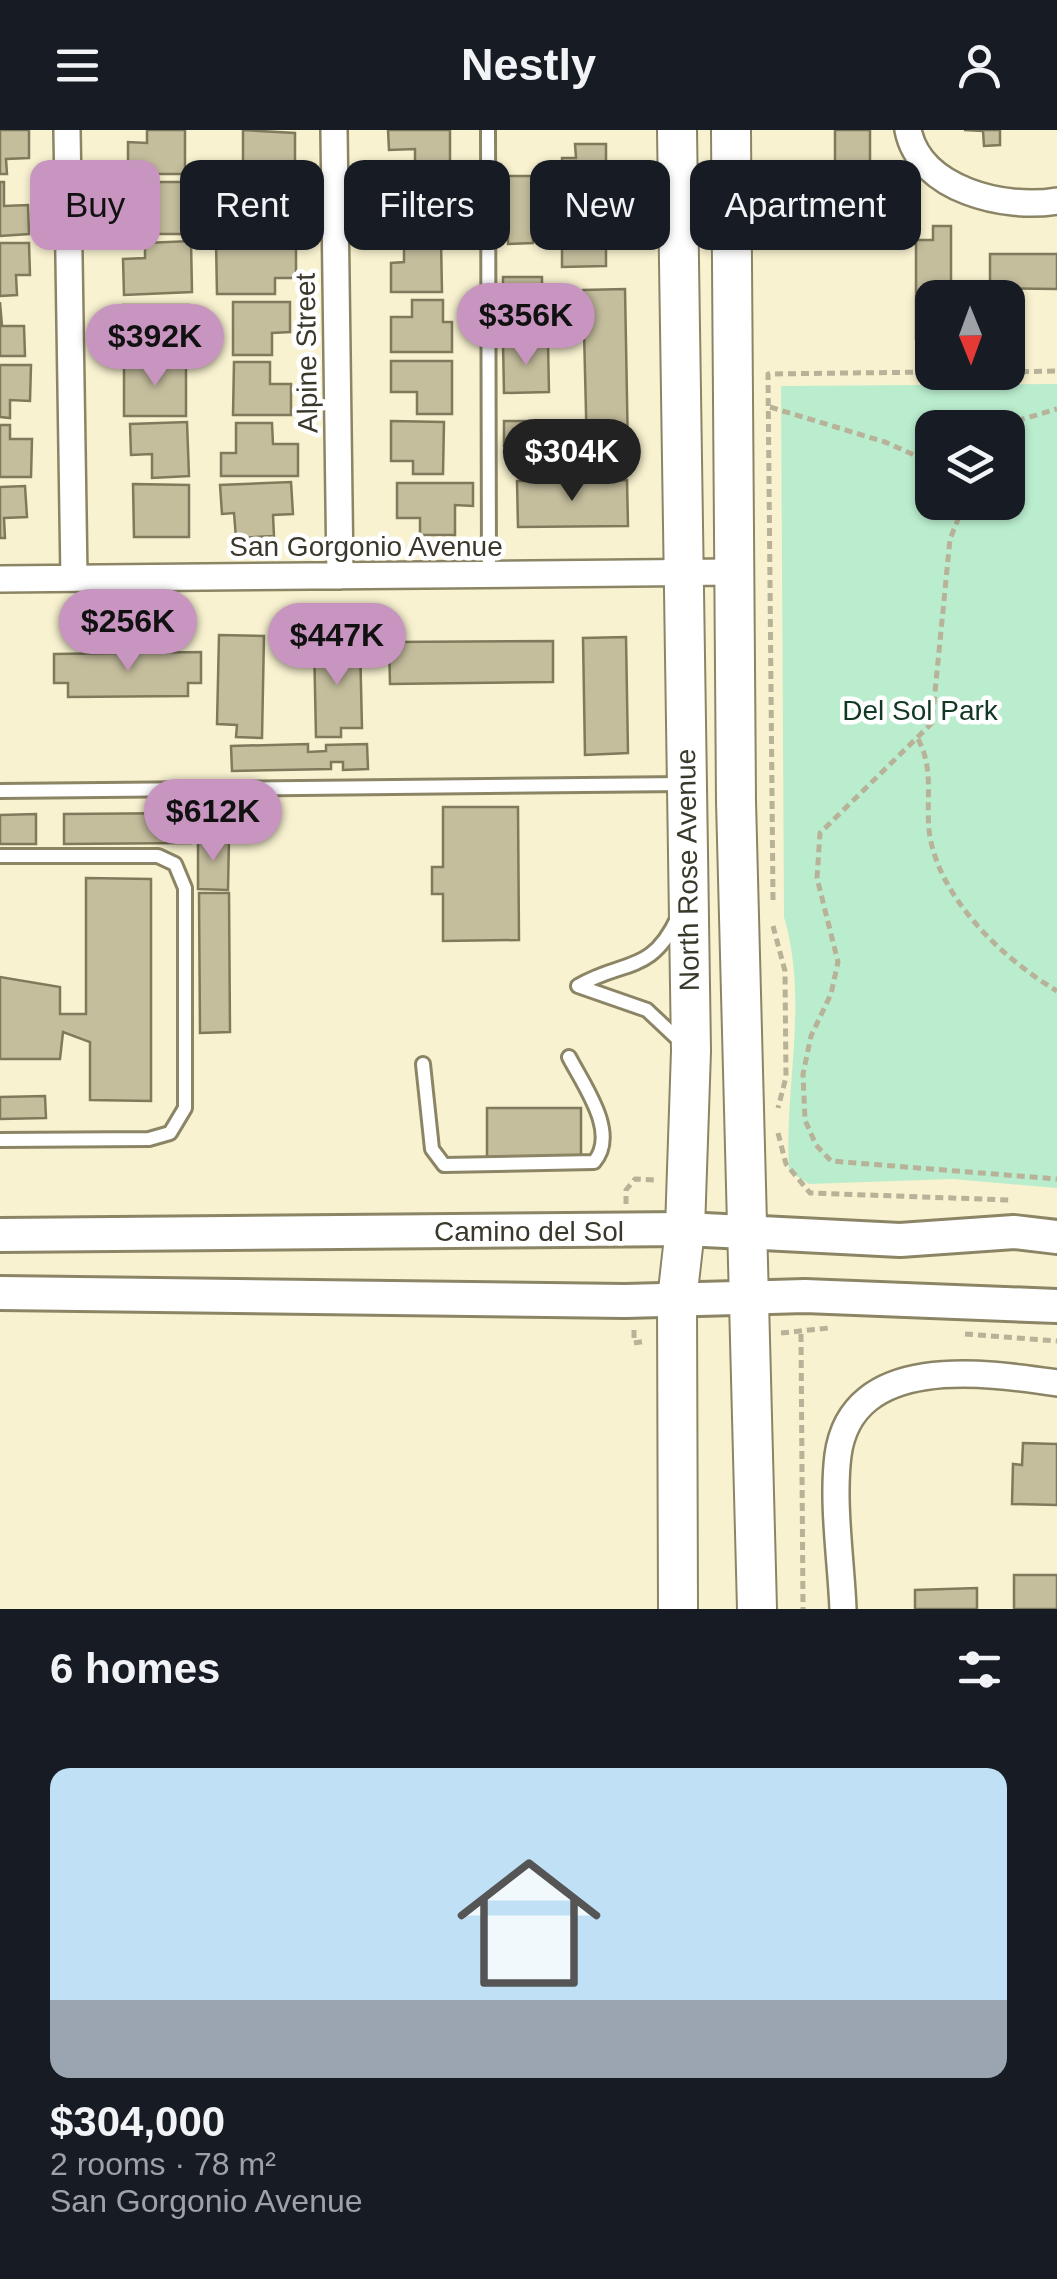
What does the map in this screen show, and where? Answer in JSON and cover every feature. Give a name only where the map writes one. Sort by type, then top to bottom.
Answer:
[{"type":"main road","name":"North Rose Avenue","points":[[678,130],[681,573],[691,1051],[685,1229],[677,1300],[678,1609]]},
{"type":"main road","name":"North Rose Avenue","points":[[731,130],[733,572],[744,1230],[756,1609]]},
{"type":"street","points":[[67,130],[74,578]]},
{"type":"street","name":"Alpine Street","points":[[334,130],[340,576]]},
{"type":"street","points":[[908,130],[928,168],[953,184],[1010,202],[1057,201]]},
{"type":"street","name":"San Gorgonio Avenue","points":[[0,579],[733,572]]},
{"type":"street","name":"Camino del Sol","points":[[0,1235],[685,1229],[900,1240],[1014,1232],[1057,1237]]},
{"type":"street","points":[[0,1293],[677,1300],[747,1296],[1057,1306]]},
{"type":"street","points":[[843,1609],[838,1453],[853,1414],[880,1388],[913,1378],[962,1375],[1057,1383]]},
{"type":"lane","points":[[488,130],[489,576]]},
{"type":"lane","points":[[0,791],[686,784]]},
{"type":"lane","points":[[0,856],[158,856],[175,864],[185,888],[185,1108],[170,1133],[148,1140],[0,1140]]},
{"type":"lane","points":[[688,885],[668,938],[646,961],[578,986],[646,1010],[691,1051]]},
{"type":"lane","points":[[423,1064],[432,1150],[444,1165],[594,1162],[602,1153],[604,1137],[596,1110],[569,1056]]},
{"type":"path","points":[[915,372],[768,374],[774,930],[785,971],[786,1060],[775,1118],[786,1164],[810,1193],[1019,1202]]},
{"type":"path","points":[[1025,372],[1057,372]]},
{"type":"path","points":[[769,407],[885,442],[915,455]]},
{"type":"path","points":[[1025,418],[1057,409]]},
{"type":"path","points":[[958,520],[950,539],[932,722],[820,832],[817,878],[838,962],[831,994],[806,1053],[805,1120],[816,1144],[831,1160],[1057,1178]]},
{"type":"path","points":[[918,739],[928,762],[929,829],[943,880],[1021,966],[1057,990]]},
{"type":"path","points":[[803,1609],[801,1334],[848,1328]]},
{"type":"path","points":[[946,1333],[1057,1341]]},
{"type":"green space","name":"Del Sol Park","points":[[1025,384],[1057,384],[1057,1188],[952,1179],[809,1184],[789,1171],[795,980],[784,917],[781,386],[915,385],[915,390],[1025,390]]},
{"type":"building","points":[[0,130],[29,130],[29,158],[6,159],[7,174],[0,174]]},
{"type":"building","points":[[147,130],[185,130],[185,160],[180,160],[180,174],[160,174],[160,160],[128,160],[128,142],[147,143]]},
{"type":"building","points":[[243,130],[295,133],[295,160],[243,160]]},
{"type":"building","points":[[388,130],[450,130],[450,160],[415,160],[415,149],[389,150]]},
{"type":"building","points":[[835,130],[870,130],[870,160],[835,160]]},
{"type":"building","points":[[964,130],[1000,130],[1000,145],[984,146],[983,131]]},
{"type":"building","points":[[575,144],[606,144],[606,160],[562,160],[576,158]]},
{"type":"building","points":[[510,176],[530,176],[530,243],[510,244]]},
{"type":"building","points":[[0,182],[4,182],[4,206],[28,205],[29,234],[0,236]]},
{"type":"building","points":[[160,182],[180,182],[180,234],[160,234]]},
{"type":"building","points":[[933,226],[951,226],[951,280],[916,280],[916,250],[921,250],[921,240],[933,240]]},
{"type":"building","points":[[180,241],[180,250],[191,250],[192,292],[124,295],[123,259],[145,258],[145,250],[160,250],[160,242]]},
{"type":"building","points":[[0,243],[29,243],[30,275],[16,275],[17,295],[0,296]]},
{"type":"building","points":[[216,250],[296,250],[296,278],[275,278],[275,294],[217,294]]},
{"type":"building","points":[[404,250],[441,250],[442,292],[391,292],[391,263],[404,262]]},
{"type":"building","points":[[562,250],[606,250],[606,266],[562,267]]},
{"type":"building","points":[[990,254],[1057,254],[1057,289],[1025,289],[1025,280],[990,280]]},
{"type":"building","points":[[503,277],[542,277],[542,314],[503,314]]},
{"type":"building","points":[[625,289],[628,452],[587,453],[583,290]]},
{"type":"building","points":[[412,300],[443,300],[443,322],[452,322],[452,352],[391,352],[391,317],[412,317]]},
{"type":"building","points":[[0,302],[2,326],[24,326],[25,356],[0,356]]},
{"type":"building","points":[[233,302],[290,302],[290,332],[272,333],[272,355],[233,355]]},
{"type":"building","points":[[123,305],[189,305],[190,336],[181,336],[181,355],[124,355]]},
{"type":"building","points":[[548,342],[549,392],[504,393],[503,343]]},
{"type":"building","points":[[391,361],[452,361],[452,414],[417,414],[417,392],[391,392]]},
{"type":"building","points":[[124,362],[186,362],[186,416],[124,416]]},
{"type":"building","points":[[234,362],[270,362],[270,384],[291,384],[291,415],[233,415]]},
{"type":"building","points":[[0,365],[31,365],[30,401],[10,400],[10,418],[0,417]]},
{"type":"building","points":[[391,421],[444,422],[443,474],[413,474],[413,461],[391,461]]},
{"type":"building","points":[[504,421],[549,421],[549,446],[504,446]]},
{"type":"building","points":[[187,422],[189,476],[152,478],[152,454],[131,455],[130,424]]},
{"type":"building","points":[[236,423],[272,423],[273,444],[298,444],[298,476],[221,476],[221,453],[236,453]]},
{"type":"building","points":[[0,425],[10,425],[10,439],[32,439],[31,477],[0,477]]},
{"type":"building","points":[[627,480],[628,526],[518,527],[517,481]]},
{"type":"building","points":[[291,482],[293,514],[273,515],[274,536],[236,538],[234,513],[222,514],[220,485]]},
{"type":"building","points":[[397,483],[473,483],[473,506],[455,505],[455,535],[420,535],[420,518],[397,518]]},
{"type":"building","points":[[133,484],[189,485],[189,537],[134,537]]},
{"type":"building","points":[[25,486],[27,517],[4,518],[5,538],[0,538],[0,487]]},
{"type":"building","points":[[219,635],[264,636],[262,738],[236,737],[237,725],[217,724]]},
{"type":"building","points":[[626,637],[628,753],[585,755],[583,638]]},
{"type":"building","points":[[314,641],[360,644],[362,728],[341,728],[341,737],[316,737]]},
{"type":"building","points":[[553,641],[553,682],[390,684],[389,642]]},
{"type":"building","points":[[201,652],[201,683],[188,683],[188,696],[68,697],[68,683],[54,683],[54,654]]},
{"type":"building","points":[[308,744],[308,752],[326,751],[326,745],[367,744],[368,769],[343,770],[343,762],[331,762],[331,769],[232,771],[231,746]]},
{"type":"building","points":[[443,807],[518,807],[519,940],[443,941],[443,894],[432,894],[432,867],[443,867]]},
{"type":"building","points":[[191,813],[191,843],[64,844],[64,814]]},
{"type":"building","points":[[36,814],[36,844],[0,844],[0,815]]},
{"type":"building","points":[[229,838],[228,890],[198,889],[198,839]]},
{"type":"building","points":[[86,878],[151,879],[151,1101],[90,1100],[90,1042],[63,1032],[60,1059],[0,1059],[0,977],[60,987],[60,1014],[86,1014]]},
{"type":"building","points":[[199,893],[229,893],[230,1032],[200,1033]]},
{"type":"building","points":[[45,1096],[46,1118],[0,1119],[0,1097]]},
{"type":"building","points":[[487,1108],[581,1108],[581,1157],[487,1157]]},
{"type":"building","points":[[1023,1443],[1057,1444],[1057,1505],[1012,1504],[1013,1464],[1022,1465]]},
{"type":"building","points":[[1014,1575],[1057,1575],[1057,1609],[1014,1609]]},
{"type":"building","points":[[977,1588],[977,1609],[915,1609],[915,1590]]}]
